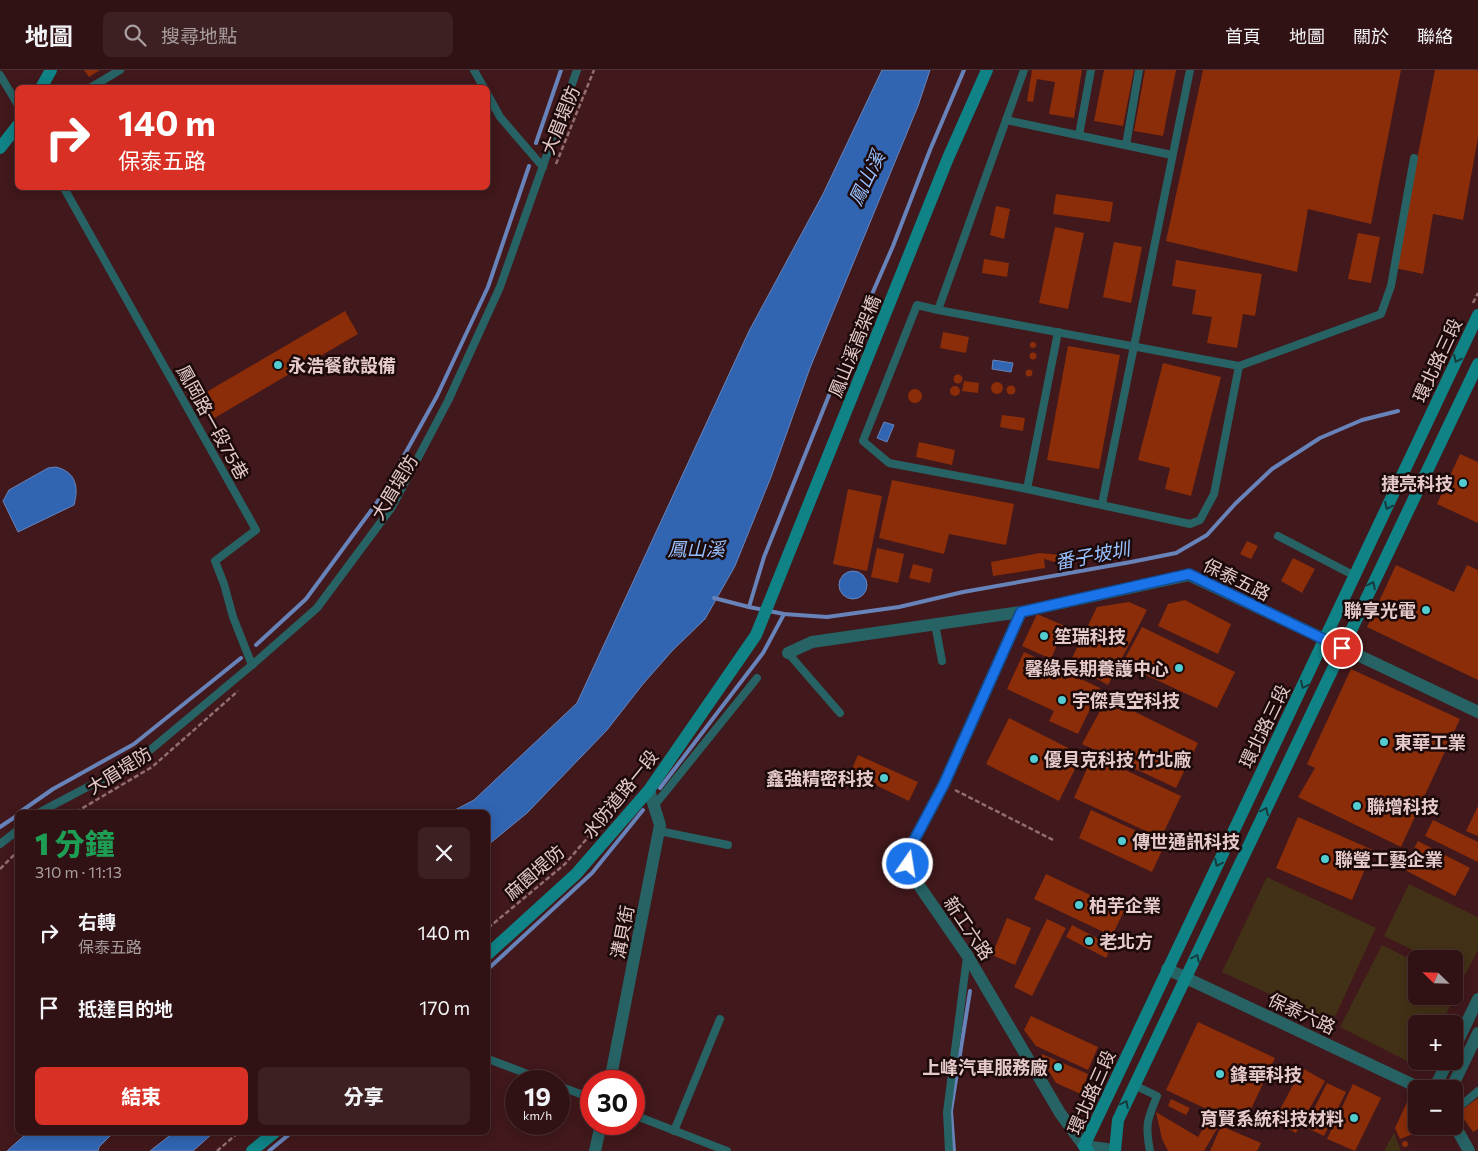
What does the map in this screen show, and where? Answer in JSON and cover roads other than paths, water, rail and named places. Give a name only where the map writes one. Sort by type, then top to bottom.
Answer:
[{"type":"street","points":[[43,85],[51,70]]},
{"type":"street","name":"鳳山溪高架橋","points":[[756,635],[948,158],[987,70]]},
{"type":"street","points":[[0,147],[15,129]]},
{"type":"street","name":"環北路三段","points":[[1086,1148],[1167,969],[1356,576],[1478,315]]},
{"type":"street","name":"環北路三段","points":[[1115,1150],[1118,1120],[1134,1085],[1478,364]]},
{"type":"street","name":"保泰五路","points":[[788,653],[812,642],[1021,612],[1189,574],[1478,712]]},
{"type":"street","name":"新工六路","points":[[1021,612],[944,784],[910,848],[908,855],[909,871],[967,955],[1060,1113],[1086,1148]]},
{"type":"street","name":"水防道路一段","points":[[490,952],[576,874],[649,790],[756,635]]},
{"type":"street","name":"溝貝街","points":[[612,1070],[660,825],[649,790]]},
{"type":"street","name":"保泰六路","points":[[1167,969],[1408,1082]]},
{"type":"street","points":[[1463,1030],[1478,999]]},
{"type":"street","points":[[1455,1080],[1478,1033]]},
{"type":"street","points":[[252,1151],[271,1135]]},
{"type":"street","points":[[595,1151],[599,1135]]},
{"type":"street","points":[[1460,1135],[1469,1151]]},
{"type":"street","points":[[1086,1148],[1115,1150]]},
{"type":"lane","points":[[95,85],[120,70]]},
{"type":"lane","points":[[474,70],[482,85]]},
{"type":"lane","points":[[44,810],[137,761],[252,665],[317,608],[392,507],[448,401],[500,287],[577,70]]},
{"type":"lane","points":[[938,310],[1024,70]]},
{"type":"lane","points":[[1079,135],[1091,70]]},
{"type":"lane","points":[[1126,145],[1139,70]]},
{"type":"lane","points":[[1102,504],[1190,70]]},
{"type":"lane","points":[[0,75],[15,99]]},
{"type":"lane","points":[[490,98],[500,117],[543,166]]},
{"type":"lane","points":[[1006,120],[1172,155]]},
{"type":"lane","points":[[1239,366],[1214,494],[1200,520],[1190,524],[1102,504],[889,463],[864,441],[917,305],[1239,366],[1381,314],[1391,286],[1414,158]]},
{"type":"lane","name":"鳳岡路一段75巷","points":[[65,190],[256,530],[215,561],[224,584],[233,617],[252,665]]},
{"type":"lane","points":[[1027,489],[1058,332]]},
{"type":"lane","points":[[1278,536],[1356,576]]},
{"type":"lane","points":[[935,624],[942,661]]},
{"type":"lane","points":[[788,653],[840,713]]},
{"type":"lane","points":[[654,806],[756,678]]},
{"type":"lane","points":[[659,831],[728,845]]},
{"type":"lane","points":[[0,844],[15,832]]},
{"type":"lane","points":[[949,1151],[947,1112],[967,955]]},
{"type":"lane","points":[[674,1131],[720,1019]]},
{"type":"lane","points":[[490,1060],[517,1070]]},
{"type":"lane","points":[[1134,1085],[1157,1096],[1147,1119],[1147,1136],[1150,1151]]},
{"type":"lane","points":[[1463,1103],[1478,1092]]},
{"type":"lane","points":[[645,1119],[727,1151]]},
{"type":"water","name":"鳳山溪","points":[[882,70],[930,70],[918,106],[810,368],[771,477],[735,566],[705,619],[672,651],[607,730],[527,813],[490,843],[490,810],[455,810],[474,800],[577,703],[749,331],[823,194]]},
{"type":"water","points":[[993,360],[1013,363],[1011,372],[992,369]]},
{"type":"water","points":[[884,422],[894,425],[887,442],[877,438]]},
{"type":"water","points":[[56,467],[63,469],[72,476],[76,486],[74,505],[18,532],[3,501],[9,490],[48,468]]},
{"type":"water","points":[[853,571],[863,575],[867,585],[863,595],[853,599],[843,595],[839,585],[843,575]]},
{"type":"water","points":[[25,1135],[111,1135],[99,1147],[98,1151],[7,1151]]},
{"type":"water","points":[[170,1135],[211,1135],[193,1151],[150,1151]]},
{"type":"waterway","points":[[536,143],[561,70]]},
{"type":"waterway","points":[[749,607],[764,557],[842,363],[893,246],[930,150],[964,70]]},
{"type":"waterway","points":[[256,645],[306,599],[381,497],[437,396],[488,287],[529,166]]},
{"type":"waterway","name":"番子坡圳","points":[[714,598],[784,614],[827,617],[899,607],[963,592],[1176,553],[1207,535],[1235,504],[1272,469],[1320,438],[1362,420],[1398,411]]},
{"type":"waterway","points":[[660,788],[763,653],[784,614]]},
{"type":"waterway","points":[[23,810],[53,789],[134,744],[241,658]]},
{"type":"waterway","points":[[490,967],[592,873],[643,810]]},
{"type":"waterway","points":[[0,827],[15,817]]},
{"type":"waterway","points":[[954,1151],[951,1111],[970,991]]},
{"type":"waterway","points":[[269,1151],[288,1135]]},
{"type":"place","name":"永浩餐飲設備","points":[[278,365]]},
{"type":"place","name":"捷亮科技","points":[[1463,483]]},
{"type":"place","name":"聯享光電","points":[[1426,610]]},
{"type":"place","name":"笙瑞科技","points":[[1044,636]]},
{"type":"place","name":"馨緣長期養護中心","points":[[1179,668]]},
{"type":"place","name":"宇傑真空科技","points":[[1062,700]]},
{"type":"place","name":"東華工業","points":[[1384,742]]},
{"type":"place","name":"優貝克科技 竹北廠","points":[[1034,759]]},
{"type":"place","name":"鑫強精密科技","points":[[884,778]]},
{"type":"place","name":"聯增科技","points":[[1357,806]]},
{"type":"place","name":"傳世通訊科技","points":[[1122,841]]},
{"type":"place","name":"聯瑩工藝企業","points":[[1325,859]]},
{"type":"place","name":"柏芋企業","points":[[1079,905]]},
{"type":"place","name":"老北方","points":[[1089,941]]},
{"type":"place","name":"上峰汽車服務廠","points":[[1058,1067]]},
{"type":"place","name":"鋒華科技","points":[[1220,1074]]},
{"type":"place","name":"育賢系統科技材料","points":[[1354,1118]]}]
